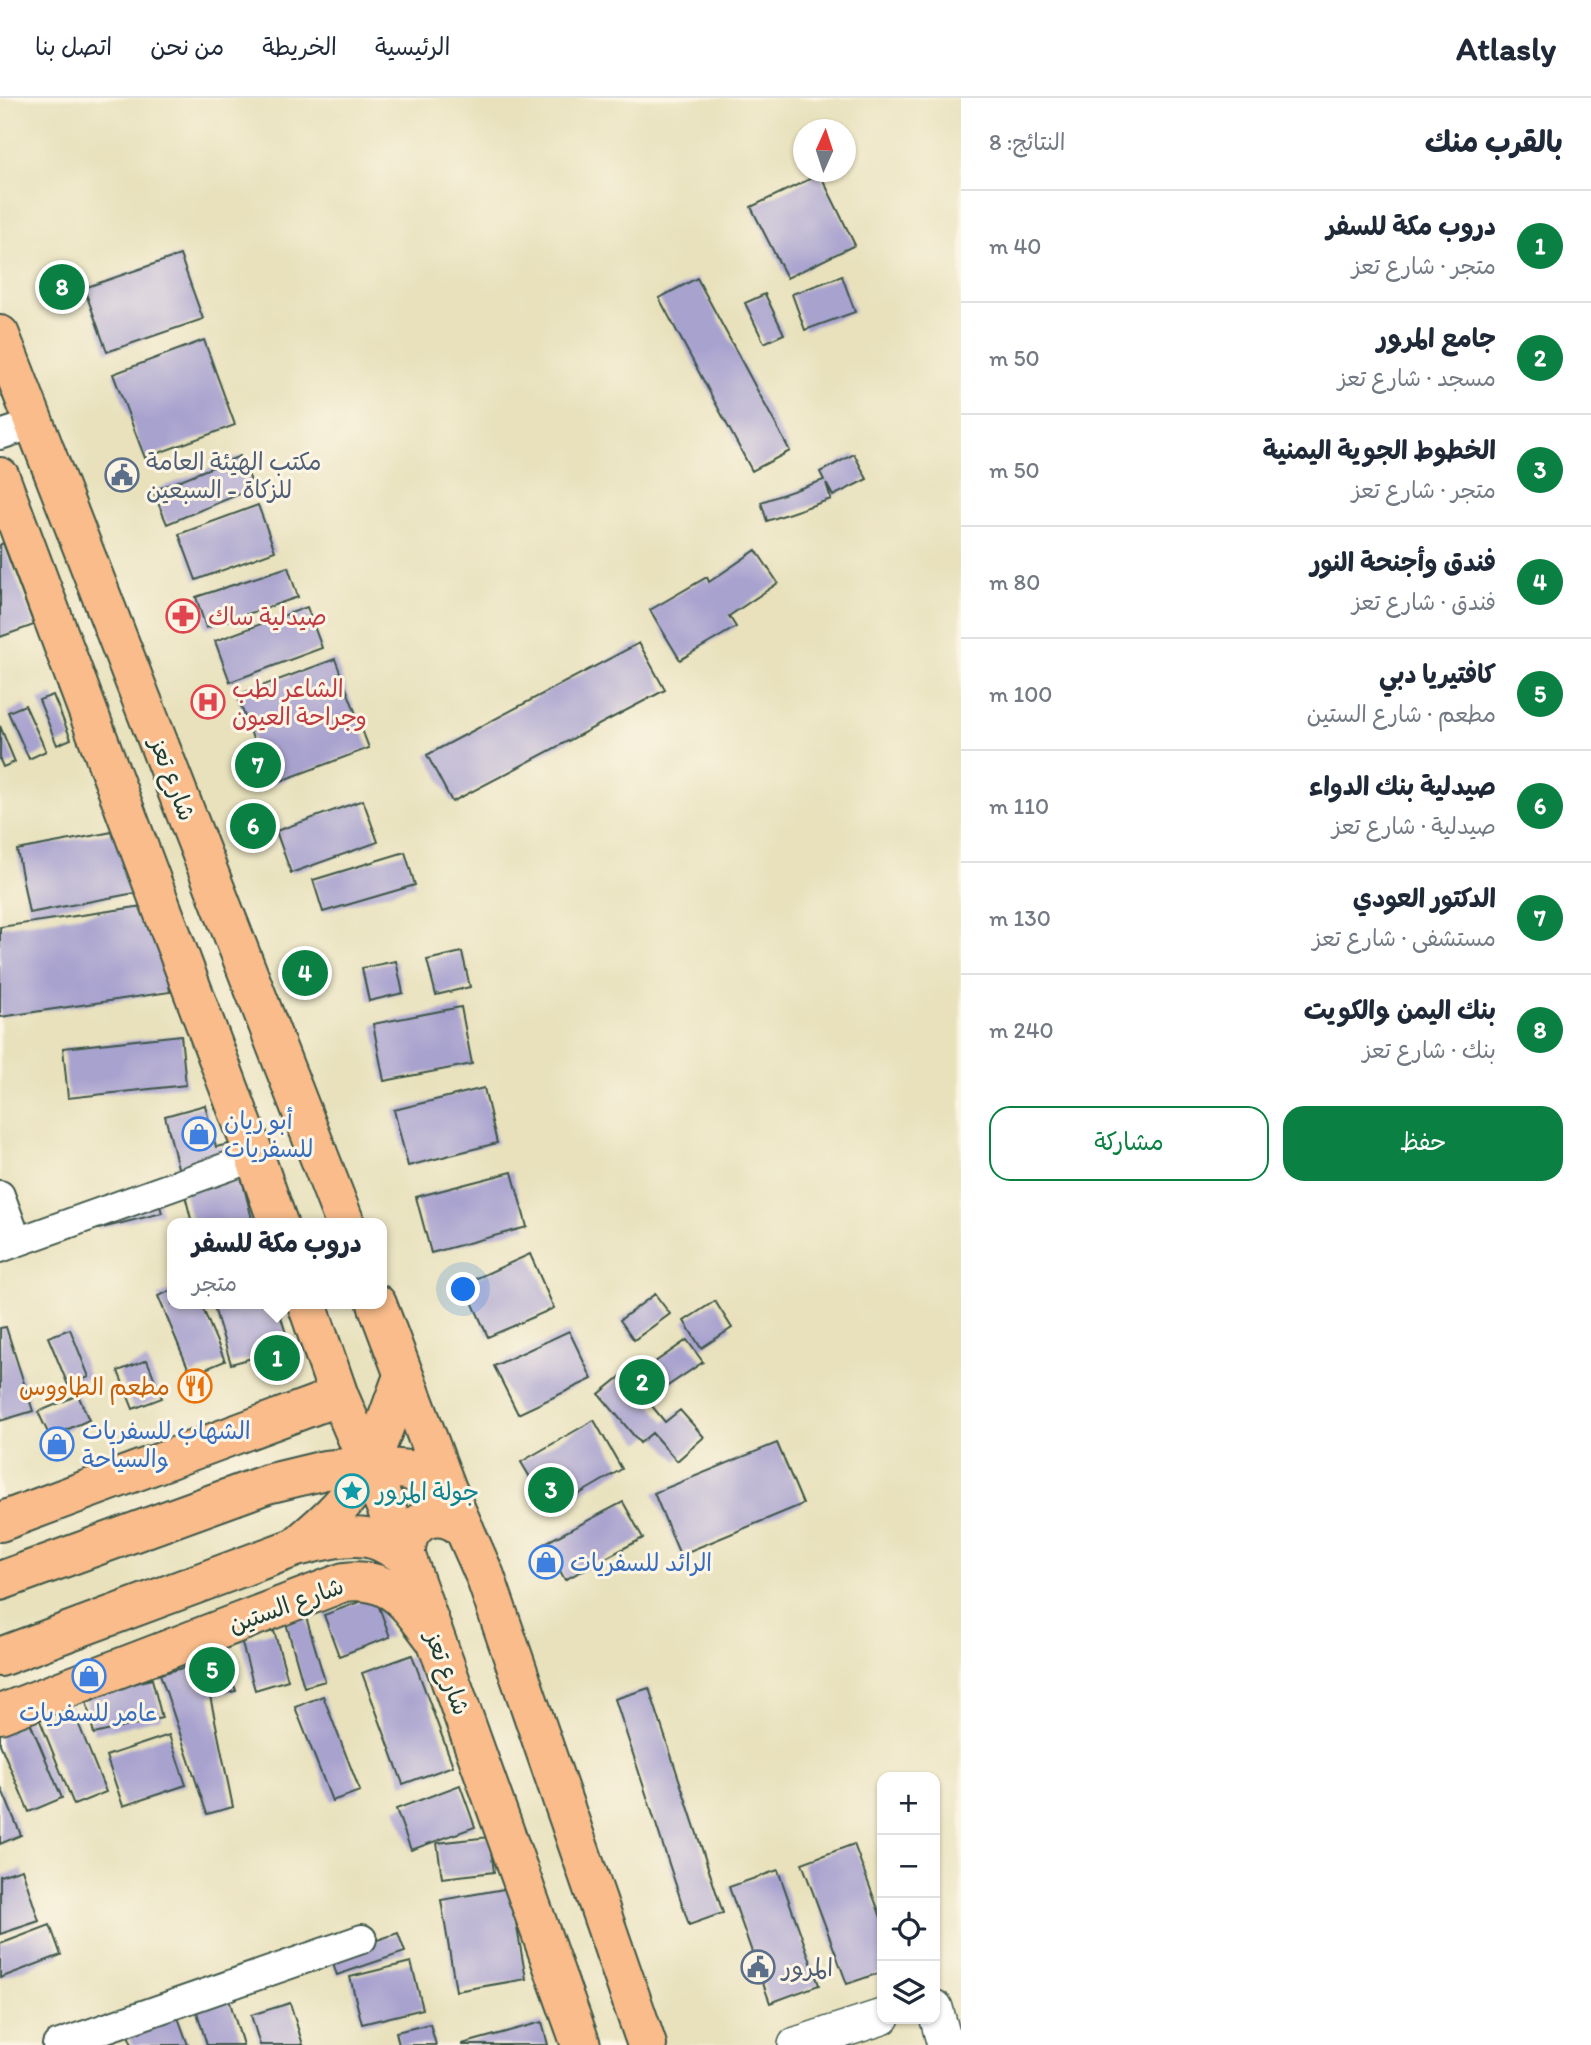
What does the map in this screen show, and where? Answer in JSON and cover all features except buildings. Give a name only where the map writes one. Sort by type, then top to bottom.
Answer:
[{"type":"main road","name":"شارع تعز","points":[[0,335],[17,429],[343,1218]]},
{"type":"main road","points":[[0,477],[276,1218]]},
{"type":"main road","name":"شارع تعز","points":[[309,1309],[339,1396],[406,1556],[581,2045]]},
{"type":"main road","points":[[379,1309],[448,1492],[485,1576],[647,2045]]},
{"type":"main road","points":[[296,1547],[334,1513],[369,1466],[403,1376]]},
{"type":"main road","points":[[0,1522],[339,1396]]},
{"type":"main road","points":[[0,1581],[267,1484],[325,1469],[369,1466],[408,1471],[429,1479],[448,1492]]},
{"type":"main road","points":[[267,1484],[290,1497],[299,1520],[296,1547]]},
{"type":"main road","points":[[406,1556],[408,1537],[420,1522],[430,1518],[449,1519],[465,1530]]},
{"type":"main road","name":"شارع الستين","points":[[0,1657],[296,1547],[330,1539],[356,1537],[379,1541],[406,1556]]},
{"type":"main road","name":"شارع الستين","points":[[0,1714],[344,1582],[365,1581],[390,1588],[409,1605],[437,1641]]},
{"type":"street","points":[[0,1195],[9,1244],[255,1157]]},
{"type":"street","points":[[57,2045],[362,1939]]},
{"type":"street","points":[[940,1999],[961,1992]]},
{"type":"street","points":[[796,2045],[877,2019]]},
{"type":"street","points":[[940,2024],[946,2045]]},
{"type":"place","name":"بنك اليمن والكويت","points":[[62,287]]},
{"type":"place","name":"مكتب الهيئة العامة للزكاة - السبعين","points":[[122,475]]},
{"type":"place","name":"صيدلية ساك","points":[[183,616]]},
{"type":"place","name":"الشاعر لطب وجراحة العيون","points":[[208,702]]},
{"type":"place","name":"الدكتور العودي","points":[[258,765]]},
{"type":"place","name":"صيدلية بنك الدواء","points":[[253,826]]},
{"type":"place","name":"فندق وأجنحة النور","points":[[305,973]]},
{"type":"place","name":"أبو ريان للسفريات","points":[[199,1134]]},
{"type":"place","name":"دروب مكة للسفر","points":[[277,1358]]},
{"type":"place","name":"جامع المرور","points":[[642,1382]]},
{"type":"place","name":"مطعم الطاووس","points":[[195,1386]]},
{"type":"place","name":"الشهاب للسفريات والسياحة","points":[[57,1444]]},
{"type":"place","name":"الخطوط الجوية اليمنية","points":[[551,1490]]},
{"type":"place","name":"جولة المرور","points":[[352,1491]]},
{"type":"place","name":"الرائد للسفريات","points":[[546,1562]]},
{"type":"place","name":"كافتيريا دبي","points":[[212,1670]]},
{"type":"place","name":"عامر للسفريات","points":[[89,1676]]},
{"type":"place","name":"المرور","points":[[758,1967]]}]
